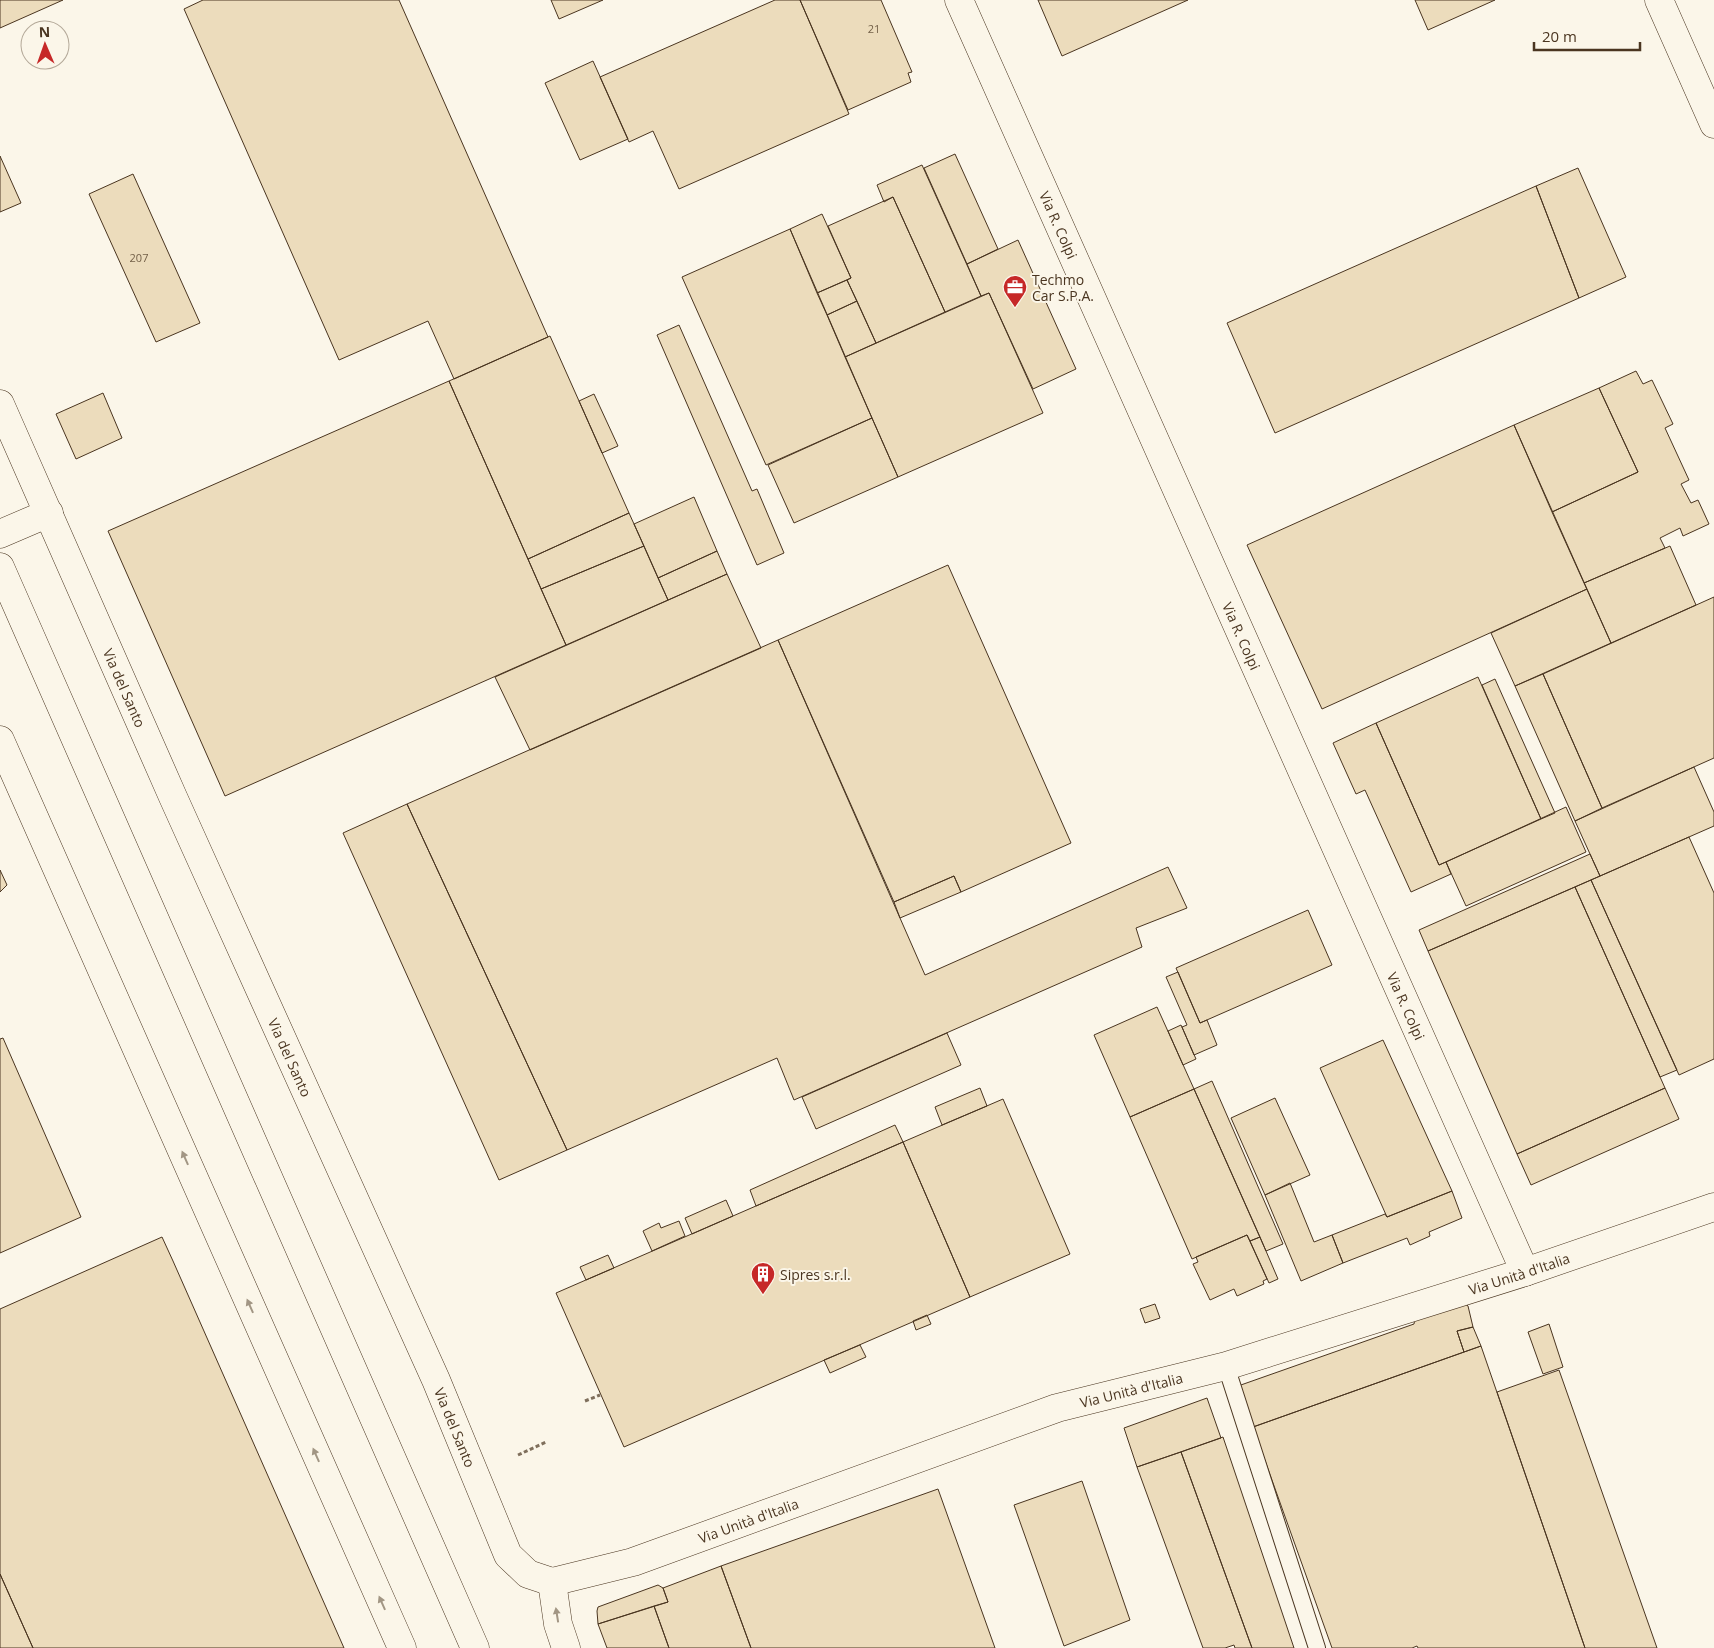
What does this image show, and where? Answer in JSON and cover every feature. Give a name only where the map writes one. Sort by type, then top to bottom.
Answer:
[{"type":"street","name":"Via R. Colpi","points":[[959,0],[1525,1272]]},
{"type":"street","points":[[1659,0],[1714,124]]},
{"type":"street","name":"Via del Santo","points":[[0,404],[173,797],[436,1380],[508,1555],[528,1574],[552,1582]]},
{"type":"street","points":[[0,534],[49,513]]},
{"type":"street","points":[[0,567],[475,1648]]},
{"type":"street","points":[[0,740],[402,1648]]},
{"type":"street","name":"Via Unità d'Italia","points":[[552,1582],[633,1562],[1057,1408],[1226,1366],[1525,1272],[1714,1207]]},
{"type":"street","points":[[552,1582],[558,1624],[566,1648]]},
{"type":"lane","points":[[1226,1366],[1317,1648]]},
{"type":"path","points":[[585,1401],[600,1395]]},
{"type":"path","points":[[518,1456],[546,1442]]},
{"type":"building","points":[[0,0],[63,0],[0,28]]},
{"type":"building","points":[[203,0],[399,0],[548,337],[454,379],[428,321],[339,360],[184,9]]},
{"type":"building","points":[[551,0],[603,0],[559,19]]},
{"type":"building","points":[[775,0],[800,0],[849,114],[679,189],[653,131],[629,142],[600,77]]},
{"type":"building","points":[[800,0],[881,0],[912,72],[908,73],[911,82],[848,110]]},
{"type":"building","points":[[1038,0],[1188,0],[1062,56]]},
{"type":"building","points":[[1415,0],[1495,0],[1428,30]]},
{"type":"building","points":[[593,61],[628,139],[580,160],[545,83]]},
{"type":"building","points":[[955,154],[998,249],[967,264],[924,168]]},
{"type":"building","points":[[0,156],[21,203],[0,212]]},
{"type":"building","points":[[922,165],[981,296],[945,312],[893,197],[884,202],[877,185]]},
{"type":"building","points":[[1578,168],[1626,277],[1579,298],[1536,186]]},
{"type":"building","points":[[133,174],[200,323],[156,342],[89,194]]},
{"type":"building","points":[[1536,186],[1579,298],[1275,433],[1227,323]]},
{"type":"building","points":[[893,197],[945,312],[876,343],[847,280],[851,278],[828,226]]},
{"type":"building","points":[[822,214],[851,278],[817,293],[790,229]]},
{"type":"building","points":[[790,229],[872,418],[766,465],[682,277]]},
{"type":"building","points":[[1018,240],[1076,369],[1033,389],[989,293],[981,296],[967,264]]},
{"type":"building","points":[[847,280],[857,301],[827,315],[817,293]]},
{"type":"building","points":[[989,293],[1043,413],[898,477],[845,357]]},
{"type":"building","points":[[857,301],[876,343],[845,357],[827,315]]},
{"type":"building","points":[[679,325],[752,491],[757,489],[784,553],[757,565],[657,335]]},
{"type":"building","points":[[550,336],[629,513],[528,559],[449,381]]},
{"type":"building","points":[[1636,371],[1643,384],[1652,380],[1673,424],[1665,428],[1689,480],[1681,484],[1691,503],[1698,500],[1709,524],[1683,536],[1680,528],[1660,538],[1665,548],[1584,583],[1552,512],[1638,472],[1599,388]]},
{"type":"building","points":[[449,381],[566,645],[225,796],[108,531]]},
{"type":"building","points":[[1599,388],[1638,472],[1552,512],[1514,425]]},
{"type":"building","points":[[103,393],[122,438],[76,459],[56,414]]},
{"type":"building","points":[[594,394],[618,446],[602,453],[579,401]]},
{"type":"building","points":[[872,418],[898,477],[794,523],[768,465]]},
{"type":"building","points":[[1514,425],[1587,589],[1322,709],[1247,545]]},
{"type":"building","points":[[694,497],[717,551],[658,578],[634,524]]},
{"type":"building","points":[[629,513],[644,546],[541,589],[528,559]]},
{"type":"building","points":[[644,546],[668,600],[566,645],[541,589]]},
{"type":"building","points":[[1670,546],[1696,605],[1611,643],[1584,583]]},
{"type":"building","points":[[717,551],[727,574],[668,600],[658,578]]},
{"type":"building","points":[[948,565],[1071,843],[961,892],[954,876],[894,902],[778,640]]},
{"type":"building","points":[[727,574],[761,648],[530,750],[495,677]]},
{"type":"building","points":[[1587,589],[1611,643],[1515,686],[1491,633]]},
{"type":"building","points":[[1714,597],[1714,758],[1602,808],[1543,674]]},
{"type":"building","points":[[778,640],[925,975],[1168,867],[1187,908],[1136,928],[1142,947],[794,1100],[777,1058],[567,1150],[407,804]]},
{"type":"building","points":[[1543,674],[1602,808],[1575,821],[1515,686]]},
{"type":"building","points":[[1478,677],[1541,819],[1439,865],[1376,723]]},
{"type":"building","points":[[1495,679],[1555,813],[1541,819],[1482,685]]},
{"type":"building","points":[[1376,723],[1439,865],[1446,862],[1451,874],[1411,892],[1365,790],[1356,794],[1333,743]]},
{"type":"building","points":[[1694,767],[1714,812],[1714,826],[1600,876],[1575,821]]},
{"type":"building","points":[[407,804],[567,1150],[499,1180],[343,833]]},
{"type":"building","points":[[1566,807],[1586,852],[1466,906],[1446,862]]},
{"type":"building","points":[[1689,837],[1714,893],[1714,1059],[1679,1075],[1591,880]]},
{"type":"building","points":[[1590,854],[1600,876],[1428,951],[1419,930]]},
{"type":"building","points":[[0,870],[7,885],[0,892]]},
{"type":"building","points":[[954,876],[961,892],[900,918],[894,902]]},
{"type":"building","points":[[1591,880],[1677,1070],[1660,1077],[1575,887]]},
{"type":"building","points":[[1575,887],[1665,1088],[1517,1154],[1428,951]]},
{"type":"building","points":[[1308,910],[1332,965],[1200,1023],[1176,968]]},
{"type":"building","points":[[1178,972],[1200,1023],[1207,1020],[1217,1045],[1194,1055],[1182,1027],[1187,1025],[1166,977]]},
{"type":"building","points":[[1157,1007],[1194,1089],[1130,1117],[1094,1035]]},
{"type":"building","points":[[1181,1025],[1196,1059],[1183,1065],[1168,1031]]},
{"type":"building","points":[[947,1033],[961,1065],[816,1129],[802,1097]]},
{"type":"building","points":[[3,1038],[81,1217],[0,1253],[0,1039]]},
{"type":"building","points":[[1383,1040],[1452,1191],[1387,1217],[1320,1068]]},
{"type":"building","points":[[1212,1081],[1283,1244],[1266,1251],[1194,1089]]},
{"type":"building","points":[[980,1088],[987,1106],[942,1125],[935,1107]]},
{"type":"building","points":[[1665,1088],[1679,1119],[1531,1185],[1517,1154]]},
{"type":"building","points":[[1194,1089],[1260,1237],[1250,1241],[1247,1235],[1192,1259],[1130,1117]]},
{"type":"building","points":[[1275,1098],[1310,1175],[1265,1195],[1231,1118]]},
{"type":"building","points":[[1003,1099],[1070,1254],[970,1297],[903,1142]]},
{"type":"building","points":[[895,1125],[903,1142],[756,1206],[750,1190]]},
{"type":"building","name":"Sipres s.r.l.","points":[[903,1142],[970,1297],[624,1447],[556,1293]]},
{"type":"building","points":[[1290,1183],[1314,1242],[1332,1235],[1343,1263],[1301,1281],[1265,1195]]},
{"type":"building","points":[[1452,1191],[1462,1218],[1429,1232],[1430,1236],[1410,1245],[1407,1238],[1343,1263],[1332,1235],[1385,1214],[1387,1217]]},
{"type":"building","points":[[726,1200],[733,1216],[692,1234],[685,1218]]},
{"type":"building","points":[[679,1221],[685,1236],[652,1251],[643,1231],[659,1223],[661,1228]]},
{"type":"building","points":[[1247,1235],[1267,1279],[1263,1281],[1264,1284],[1237,1296],[1234,1289],[1210,1300],[1193,1264],[1198,1262],[1196,1257]]},
{"type":"building","points":[[162,1237],[344,1648],[33,1648],[0,1574],[0,1309]]},
{"type":"building","points":[[1260,1237],[1278,1279],[1269,1283],[1250,1241]]},
{"type":"building","points":[[608,1255],[614,1268],[586,1280],[580,1267]]},
{"type":"building","points":[[1458,1298],[1468,1306],[1473,1327],[1457,1331],[1464,1352],[1253,1427],[1238,1386],[1414,1324],[1416,1312]]},
{"type":"building","points":[[1155,1304],[1160,1318],[1145,1323],[1140,1309]]},
{"type":"building","points":[[927,1315],[931,1324],[916,1330],[913,1321]]},
{"type":"building","points":[[1549,1324],[1563,1367],[1543,1374],[1528,1332]]},
{"type":"building","points":[[1473,1327],[1481,1346],[1464,1352],[1457,1331]]},
{"type":"building","points":[[860,1345],[866,1357],[830,1373],[824,1360]]},
{"type":"building","points":[[1481,1346],[1585,1648],[1418,1648],[1417,1646],[1412,1648],[1332,1648],[1253,1427]]},
{"type":"building","points":[[1559,1370],[1657,1648],[1585,1648],[1497,1392]]},
{"type":"building","points":[[1207,1398],[1221,1438],[1137,1467],[1124,1428]]},
{"type":"building","points":[[1223,1437],[1294,1648],[1252,1648],[1181,1452]]},
{"type":"building","points":[[1181,1452],[1252,1648],[1235,1648],[1234,1645],[1225,1648],[1203,1648],[1137,1467]]},
{"type":"building","points":[[1082,1481],[1130,1620],[1064,1646],[1014,1505]]},
{"type":"building","points":[[938,1489],[995,1648],[751,1648],[721,1566]]},
{"type":"building","points":[[721,1566],[751,1648],[669,1648],[654,1606],[668,1602],[663,1588]]},
{"type":"building","points":[[0,1574],[33,1648],[0,1648]]},
{"type":"building","points":[[658,1585],[663,1588],[668,1602],[598,1624],[598,1607]]},
{"type":"building","points":[[654,1606],[669,1648],[607,1648],[598,1624]]},
{"type":"place","name":"Techmo Car S.P.A.","points":[[1015,308]]},
{"type":"place","name":"Sipres s.r.l.","points":[[763,1295]]}]
